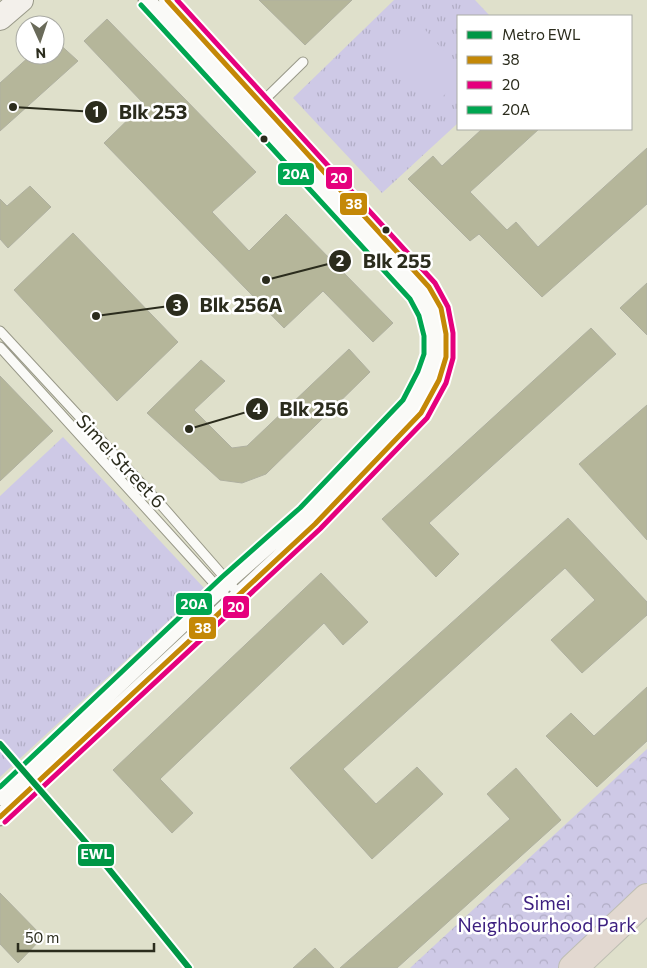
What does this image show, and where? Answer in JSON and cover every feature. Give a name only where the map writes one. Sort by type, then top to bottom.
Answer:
[{"type":"highway","points":[[573,968],[647,898]]},
{"type":"main road","points":[[0,18],[21,0]]},
{"type":"street","points":[[0,818],[316,524],[421,413],[440,380],[446,357],[446,334],[441,308],[429,286],[256,108],[147,0]]},
{"type":"street","points":[[0,797],[223,585],[305,513],[409,404],[426,374],[430,355],[431,335],[426,313],[416,295],[256,108],[167,0]]},
{"type":"lane","points":[[256,108],[303,62]]},
{"type":"lane","name":"Simei Street 6","points":[[0,331],[163,507],[223,585]]},
{"type":"lane","name":"Simei Street 6","points":[[0,347],[235,598]]},
{"type":"green space","points":[[394,0],[475,0],[489,15],[457,15],[457,124],[382,193],[293,98]]},
{"type":"green space","points":[[420,24],[457,66],[457,84],[434,104],[388,55]]},
{"type":"green space","points":[[63,437],[204,588],[0,777],[0,496]]},
{"type":"green space","name":"Simei Neighbourhood Park","points":[[647,749],[647,893],[568,968],[410,968]]},
{"type":"building","points":[[259,0],[352,0],[305,45]]},
{"type":"building","points":[[107,19],[256,172],[212,212],[249,251],[286,214],[393,323],[373,342],[323,291],[284,328],[104,143],[144,104],[84,41]]},
{"type":"building","points":[[65,49],[78,61],[0,131],[0,83],[20,65],[65,65]]},
{"type":"building","points":[[481,130],[538,130],[470,192],[507,230],[516,222],[538,247],[647,148],[647,204],[542,297],[479,234],[470,241],[408,179],[433,156],[442,166]]},
{"type":"building","points":[[30,186],[51,207],[8,248],[0,239],[0,199],[7,206]]},
{"type":"building","points":[[73,233],[178,342],[117,401],[14,290]]},
{"type":"building","points":[[647,283],[647,335],[620,308]]},
{"type":"building","points":[[591,328],[616,354],[429,523],[459,554],[436,577],[382,519]]},
{"type":"building","points":[[349,349],[370,372],[266,474],[242,483],[220,480],[147,413],[201,360],[225,381],[194,410],[232,448],[247,446]]},
{"type":"building","points":[[0,376],[53,431],[0,481]]},
{"type":"building","points":[[647,405],[647,540],[579,464]]},
{"type":"building","points":[[568,518],[647,602],[647,615],[582,673],[551,640],[595,600],[565,568],[343,769],[376,804],[417,767],[443,794],[372,859],[290,768]]},
{"type":"building","points":[[321,573],[368,622],[343,645],[324,623],[160,779],[193,813],[172,833],[113,770]]},
{"type":"building","points":[[647,687],[647,741],[597,787],[546,736],[571,713],[594,736]]},
{"type":"building","points":[[516,768],[561,820],[397,968],[340,968],[510,819],[487,794]]},
{"type":"building","points":[[0,893],[43,937],[18,963],[0,944]]},
{"type":"building","points":[[315,948],[334,968],[293,968]]},
{"type":"metro line","name":"EWL","points":[[0,744],[108,868],[189,968]]},
{"type":"transit line","name":"38","points":[[0,817],[315,524],[421,413],[439,380],[446,357],[446,334],[441,308],[429,287],[167,0]]},
{"type":"transit line","name":"20","points":[[5,822],[320,529],[427,418],[446,383],[453,358],[453,333],[448,307],[435,283],[177,0]]},
{"type":"transit line","name":"20A","points":[[0,787],[222,577],[300,508],[403,400],[418,371],[424,354],[424,336],[419,316],[410,299],[141,5]]},
{"type":"place","name":"Blk 253","points":[[13,107]]},
{"type":"place","name":"Blk 255","points":[[266,280]]},
{"type":"place","name":"Blk 256A","points":[[96,316]]},
{"type":"place","name":"Blk 256","points":[[189,429]]}]
